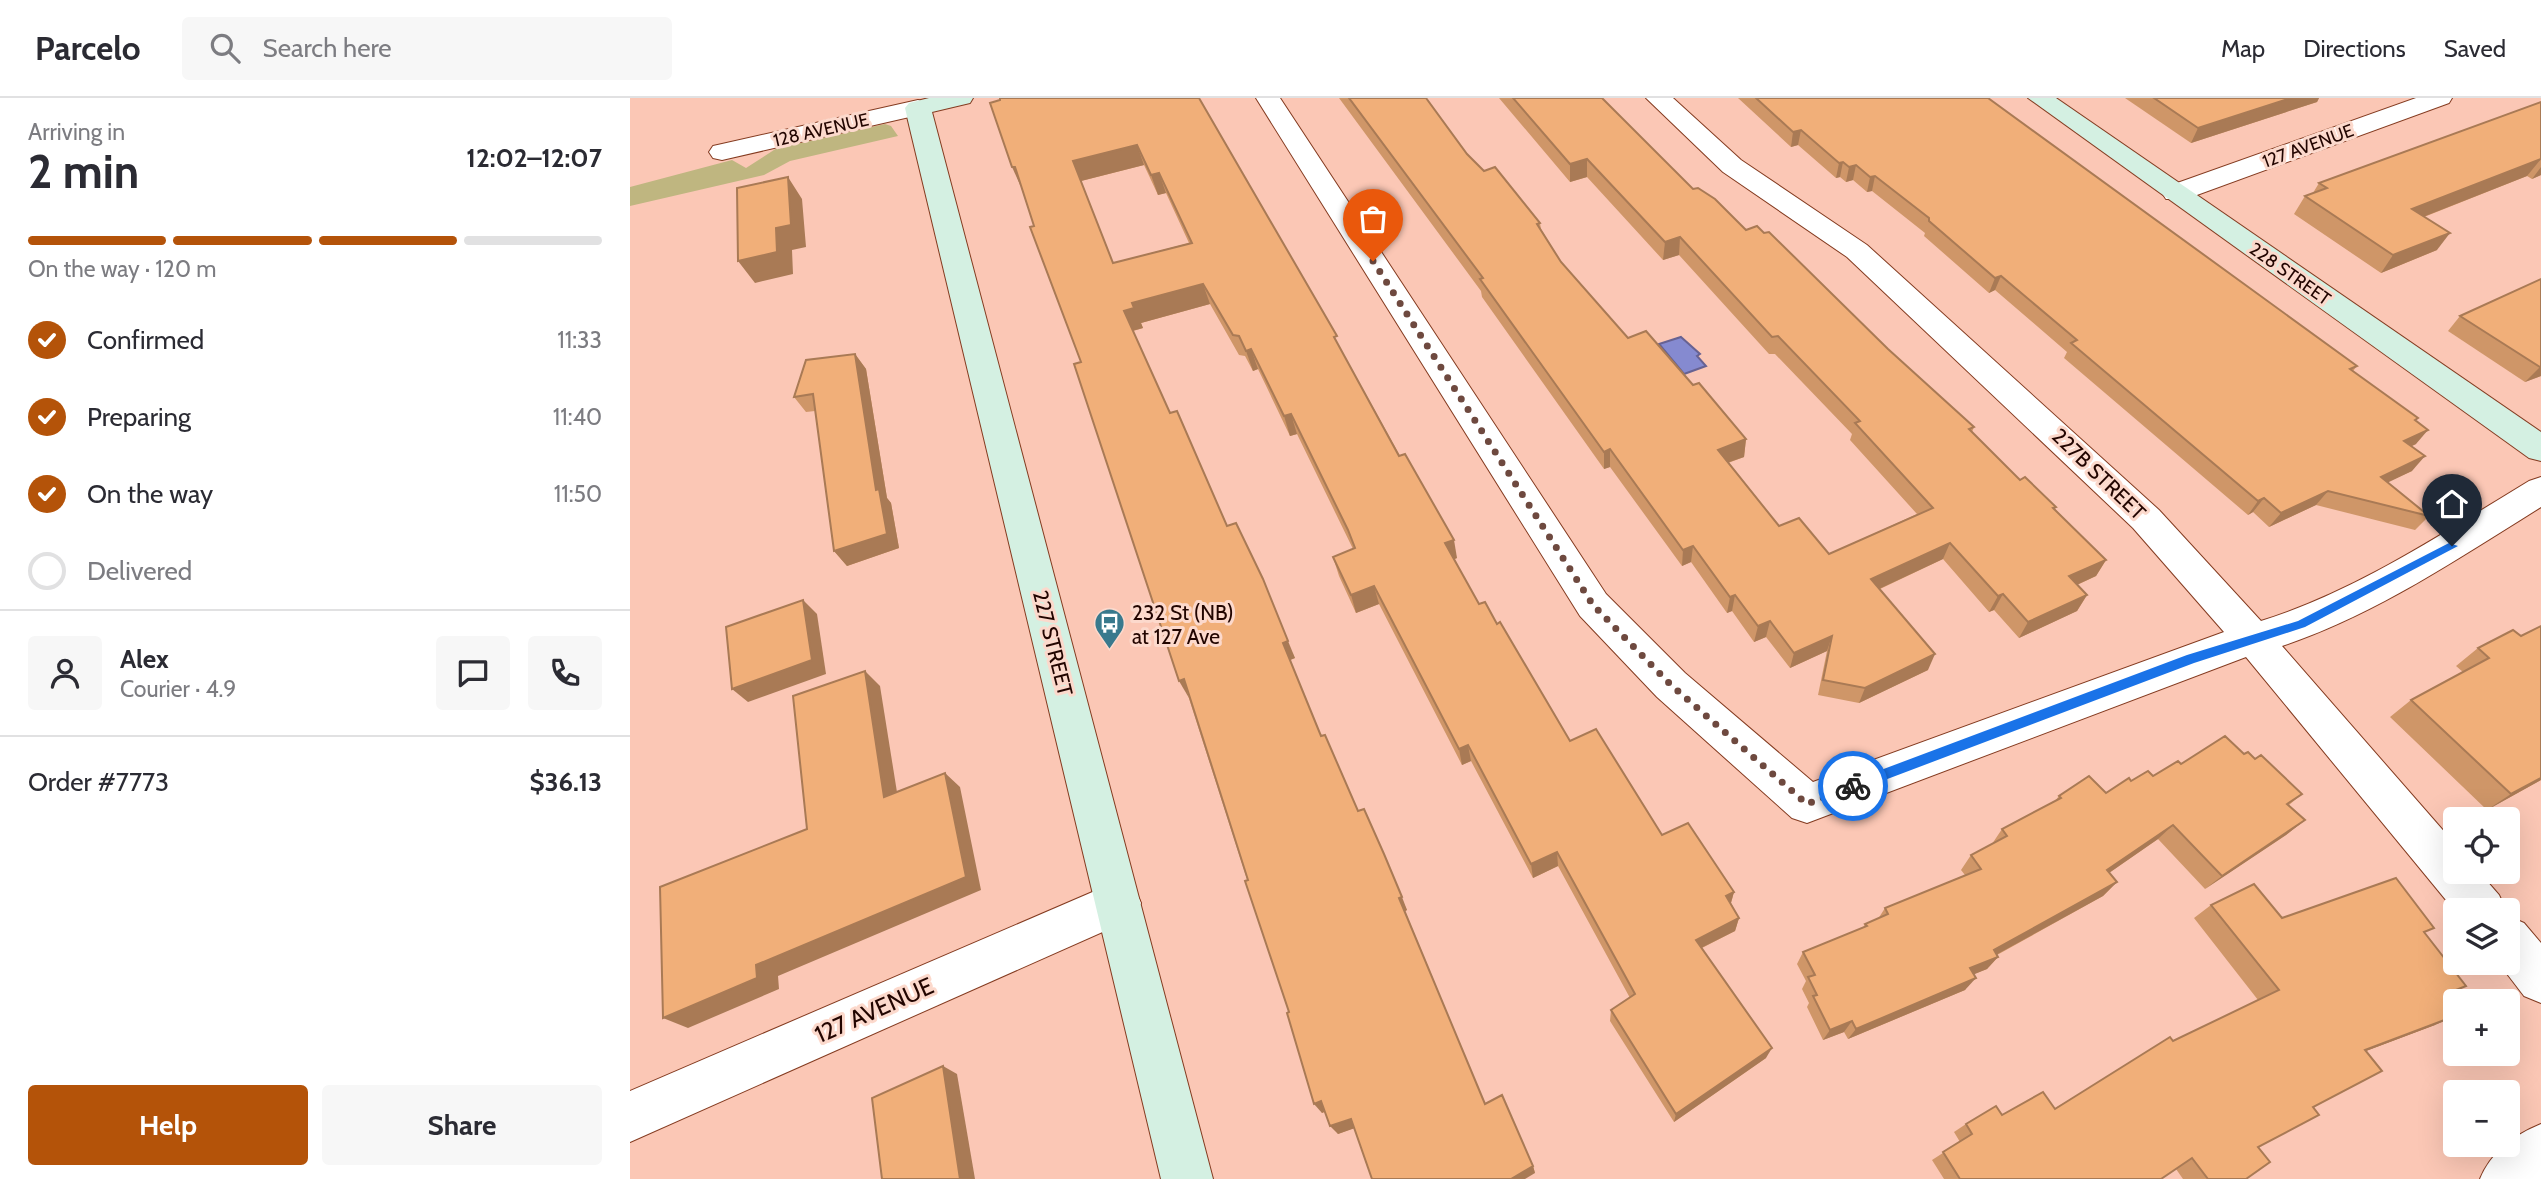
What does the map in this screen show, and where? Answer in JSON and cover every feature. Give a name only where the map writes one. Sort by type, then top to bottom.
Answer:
[{"type":"street","name":"128 AVENUE","points":[[722,152],[961,98]]},
{"type":"street","points":[[1268,98],[1593,605],[1671,685],[1807,804],[2191,659],[2301,624],[2416,567],[2541,490]]},
{"type":"street","name":"227B STREET","points":[[1658,98],[1732,166],[1837,236],[1884,275],[2146,519],[2254,639],[2473,898]]},
{"type":"street","name":"228 STREET","points":[[2040,98],[2541,449]]},
{"type":"street","name":"127 AVENUE","points":[[2176,193],[2404,103],[2440,98]]},
{"type":"street","name":"227 STREET","points":[[918,108],[1187,1179]]},
{"type":"street","name":"127 AVENUE","points":[[630,1117],[1118,903]]},
{"type":"street","points":[[2520,954],[2541,979]]},
{"type":"street","points":[[2506,1179],[2541,1150]]},
{"type":"shaded area","points":[[885,124],[891,126],[898,136],[790,161],[764,175],[630,206],[630,187],[732,160],[746,168],[777,148]]},
{"type":"water","points":[[1681,337],[1700,354],[1697,356],[1706,366],[1684,374],[1659,344]]},
{"type":"building","points":[[1199,98],[1337,336],[1334,337],[1399,456],[1405,454],[1454,540],[1445,543],[1479,604],[1485,602],[1497,624],[1500,622],[1570,741],[1596,729],[1662,835],[1688,823],[1734,892],[1726,896],[1739,918],[1696,940],[1772,1048],[1676,1114],[1611,1010],[1635,994],[1557,852],[1531,864],[1468,745],[1459,749],[1374,586],[1351,595],[1333,557],[1355,548],[1348,530],[1291,414],[1284,416],[1251,349],[1246,351],[1239,336],[1233,335],[1203,284],[1132,303],[1134,308],[1124,311],[1170,413],[1177,411],[1227,526],[1236,523],[1263,579],[1288,641],[1283,643],[1321,736],[1325,735],[1358,811],[1364,809],[1485,1104],[1502,1095],[1533,1166],[1511,1179],[1372,1179],[1351,1119],[1330,1126],[1321,1101],[1314,1104],[1287,1013],[1289,1012],[1245,881],[1248,880],[1184,679],[1179,681],[1074,364],[1081,362],[1030,227],[1034,226],[1015,167],[1012,167],[990,103],[1000,100]],"holes":[[[1137,145],[1151,175],[1159,173],[1192,243],[1113,263],[1073,161]]]},
{"type":"building","points":[[1349,98],[1426,98],[1467,154],[1484,171],[1495,167],[1540,223],[1537,224],[1561,262],[1628,338],[1646,331],[1693,385],[1699,383],[1746,439],[1718,450],[1779,526],[1799,518],[1829,554],[1933,508],[1855,423],[1860,421],[1778,336],[1772,337],[1680,237],[1665,242],[1587,159],[1570,164],[1513,98],[1602,98],[1693,189],[1698,188],[1715,199],[1746,230],[1757,226],[1764,233],[1769,232],[1888,349],[1974,427],[1969,429],[2020,480],[2025,477],[2056,507],[2053,508],[2106,560],[2069,576],[2087,595],[2028,622],[2003,594],[1998,596],[1950,543],[1871,579],[1935,654],[1865,688],[1823,680],[1832,636],[1794,653],[1770,621],[1758,626],[1735,595],[1730,597],[1693,546],[1683,550],[1610,449],[1604,452],[1480,279],[1483,278]]},
{"type":"building","points":[[1756,98],[1988,98],[2357,366],[2350,369],[2418,418],[2415,420],[2428,430],[2404,441],[2425,456],[2381,477],[2429,516],[2328,491],[2281,513],[2264,498],[2258,501],[2071,343],[2077,340],[2001,276],[1995,278],[1929,221],[1929,218],[1875,176],[1870,177],[1856,165],[1849,167],[1843,162],[1839,163],[1801,130],[1793,132]]},
{"type":"building","points":[[2154,98],[2291,98],[2198,128]]},
{"type":"building","points":[[2541,102],[2541,159],[2412,209],[2450,233],[2393,255],[2305,196],[2327,188],[2319,183]]},
{"type":"building","points":[[788,177],[791,225],[776,228],[777,252],[738,261],[737,188]]},
{"type":"building","points":[[2541,279],[2541,367],[2460,316]]},
{"type":"building","points":[[855,354],[876,490],[879,489],[887,534],[834,551],[813,394],[794,397],[806,360]]},
{"type":"building","points":[[803,600],[812,660],[732,689],[726,627]]},
{"type":"building","points":[[2541,626],[2541,778],[2511,794],[2411,700],[2489,658],[2478,648],[2513,630],[2521,636]]},
{"type":"building","points":[[865,671],[884,797],[945,773],[966,877],[756,965],[757,978],[663,1018],[660,887],[807,829],[793,696]]},
{"type":"building","points":[[2225,736],[2244,754],[2248,752],[2255,759],[2261,755],[2302,794],[2287,804],[2305,820],[2222,876],[2173,825],[2107,870],[2117,882],[1994,950],[1998,957],[1970,968],[1976,978],[1856,1029],[1852,1021],[1830,1030],[1813,996],[1817,995],[1808,977],[1815,975],[1803,952],[1867,926],[1865,924],[1888,914],[1885,908],[1981,869],[1971,855],[2007,836],[2002,829],[2061,798],[2059,796],[2089,776],[2106,793],[2129,778],[2131,781],[2148,771],[2153,776],[2178,761],[2181,764]]},
{"type":"building","points":[[2396,878],[2434,928],[2424,932],[2443,956],[2443,975],[2457,975],[2466,986],[2443,989],[2443,1021],[2365,1050],[2382,1071],[2313,1107],[2319,1115],[2258,1147],[2270,1162],[2246,1179],[2208,1179],[2192,1158],[2161,1179],[1960,1179],[1943,1152],[1972,1134],[1966,1124],[1996,1106],[2002,1115],[2043,1092],[2055,1109],[2170,1037],[2173,1041],[2279,990],[2211,905],[2254,884],[2282,918]]},
{"type":"building","points":[[943,1066],[960,1179],[882,1179],[872,1098]]},
{"type":"way so far","points":[[1373,261],[1593,605],[1609,623],[1671,685],[1807,804],[1853,786]]},
{"type":"place","name":"232 St (NB) at 127 Ave","points":[[1109,651]]},
{"type":"route","points":[[1853,786],[2191,659],[2301,624],[2416,567],[2452,546]]}]
